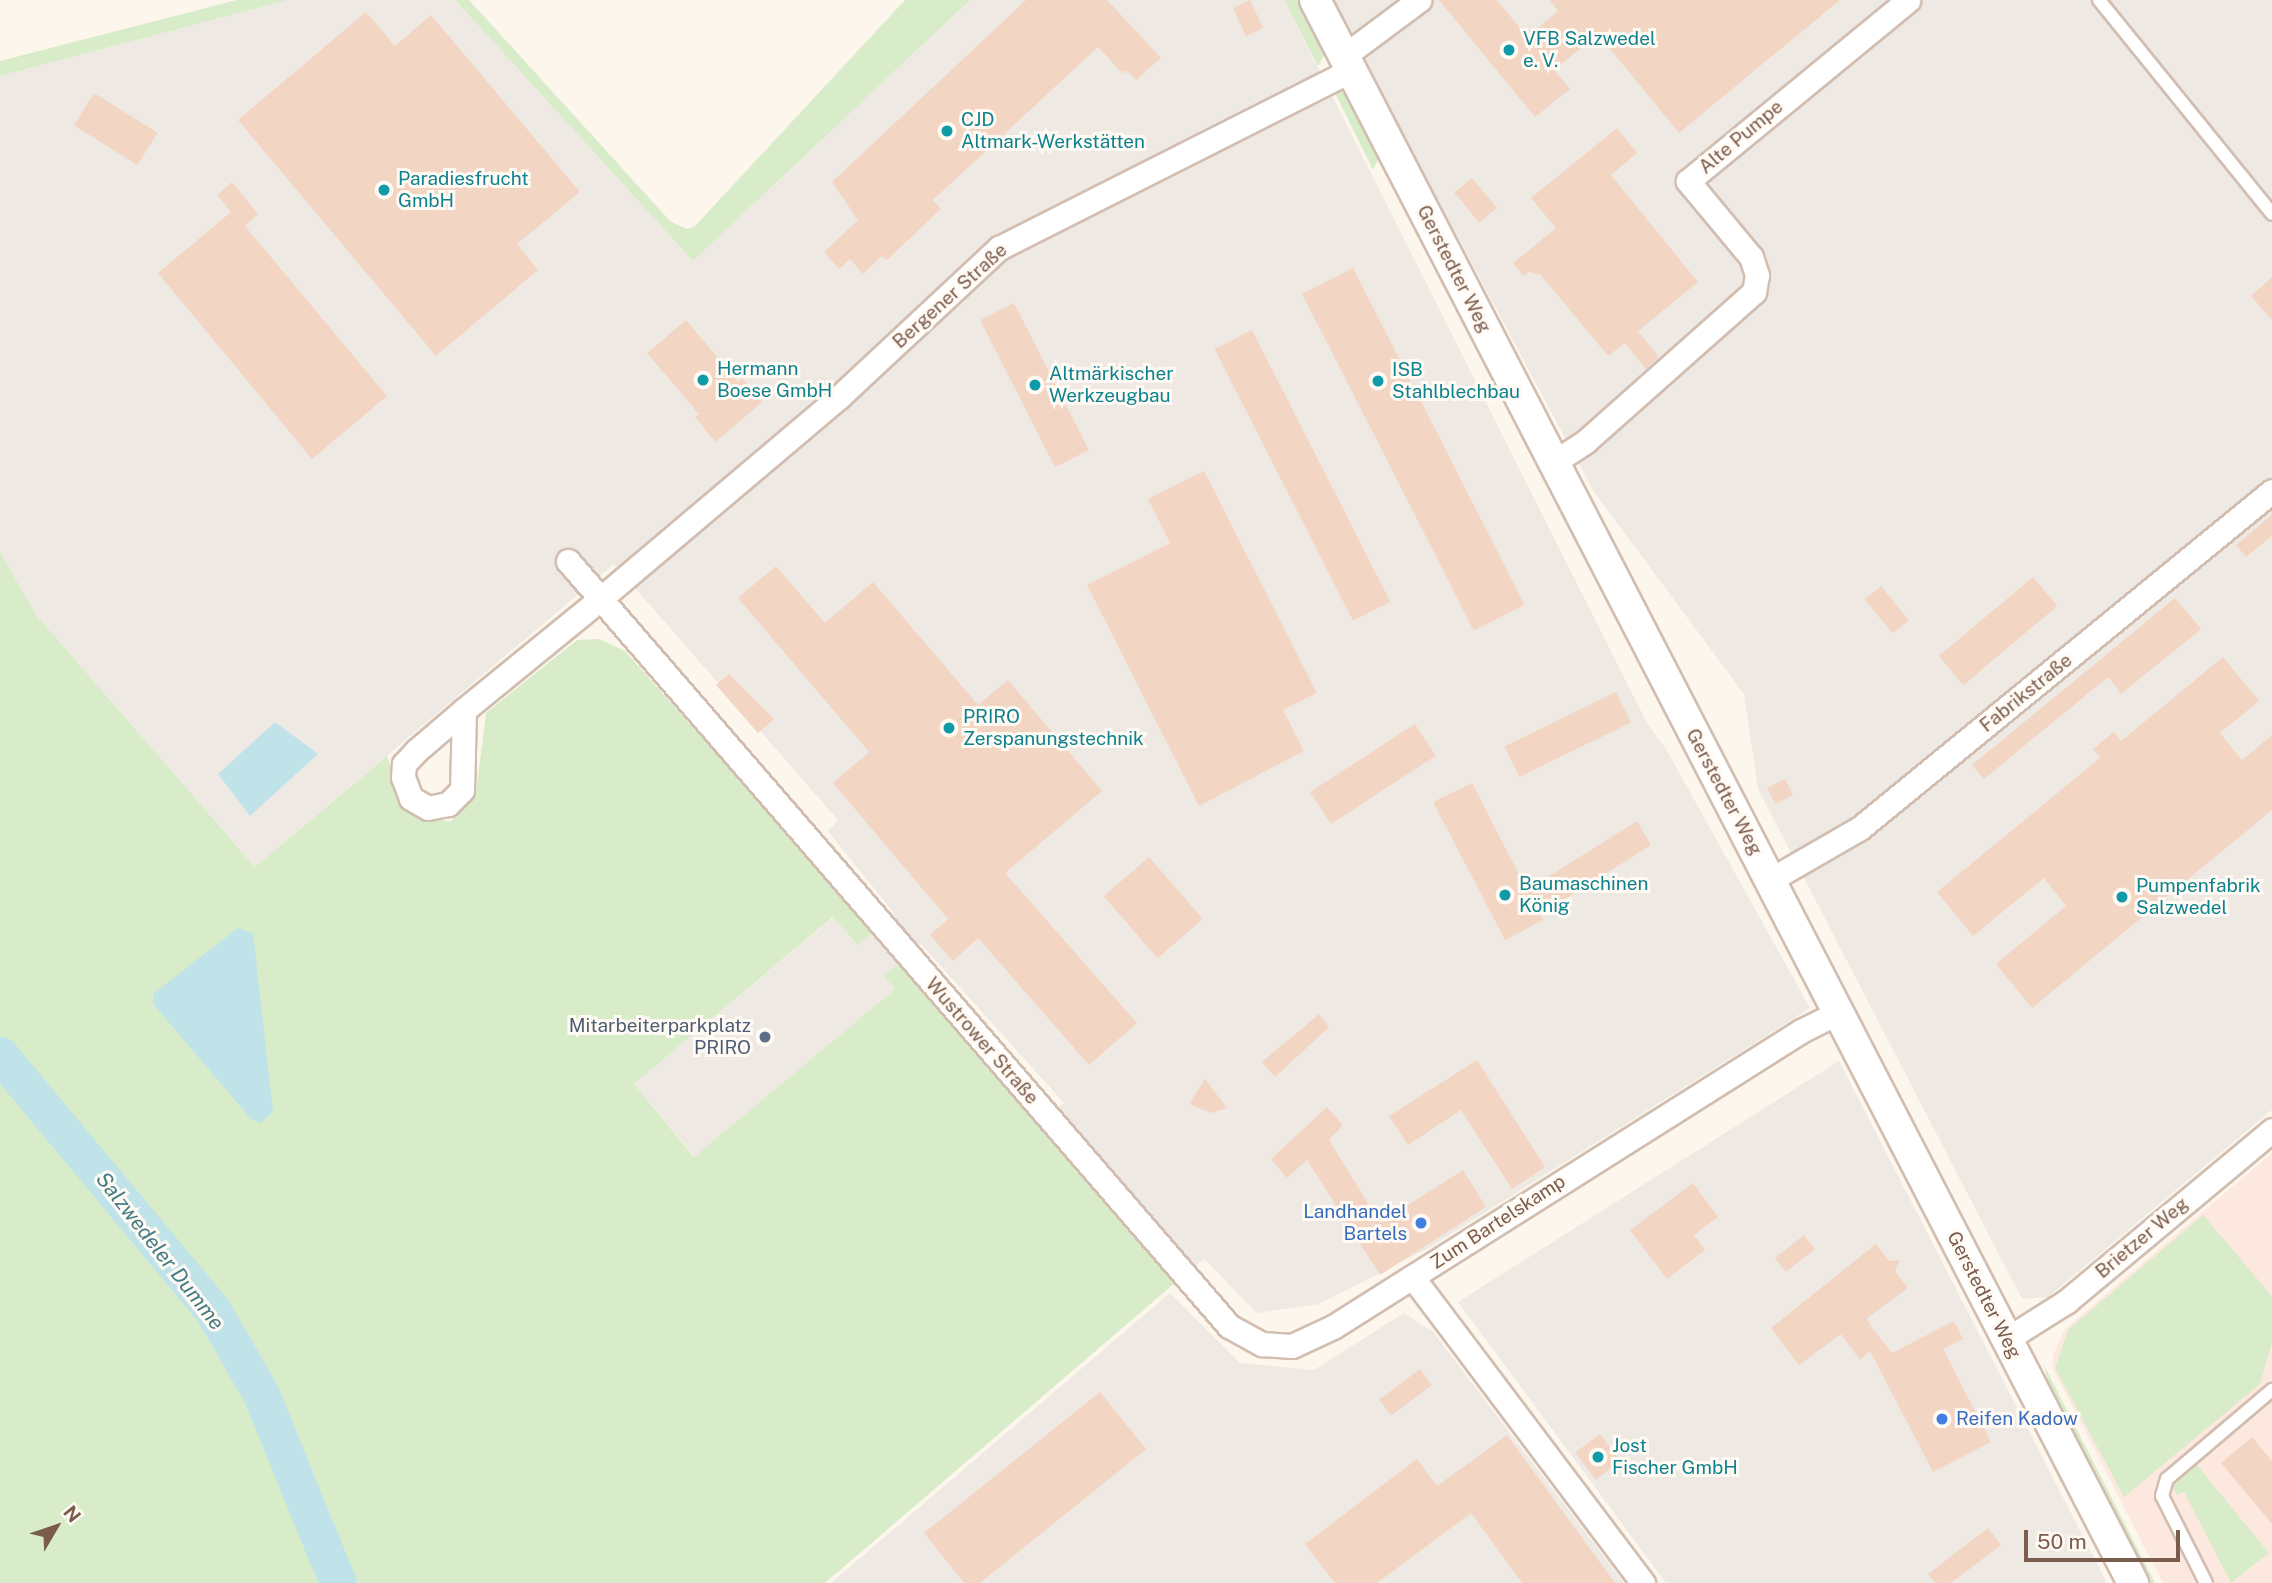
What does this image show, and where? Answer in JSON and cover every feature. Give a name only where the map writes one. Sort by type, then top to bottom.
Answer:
[{"type":"street","name":"Gerstedter Weg","points":[[1315,0],[2133,1583]]},
{"type":"street","points":[[1348,63],[1419,0]]},
{"type":"street","name":"Alte Pumpe","points":[[1554,462],[1586,441],[1754,292],[1757,275],[1751,257],[1688,181],[1908,0]]},
{"type":"street","name":"Bergener Straße","points":[[464,710],[839,397],[999,247],[1348,63]]},
{"type":"street","name":"Fabrikstraße","points":[[1770,880],[1860,828],[2272,491]]},
{"type":"street","name":"Wustrower Straße","points":[[568,561],[1229,1326],[1262,1344],[1292,1346],[1333,1327],[1412,1278]]},
{"type":"street","name":"Zum Bartelskamp","points":[[1643,1583],[1412,1278],[1801,1031],[1839,1012]]},
{"type":"street","name":"Brietzer Weg","points":[[2007,1339],[2067,1301],[2272,1130]]},
{"type":"lane","points":[[2099,0],[2272,214]]},
{"type":"lane","points":[[2206,1583],[2162,1496],[2167,1479],[2272,1390]]},
{"type":"shaded area","points":[[288,0],[455,0],[693,261],[970,0],[1284,0],[1647,723],[1666,749],[1810,1008],[1427,1249],[1319,1304],[1257,1313],[1204,1259],[1194,1267],[1059,1107],[1064,1103],[921,944],[901,962],[895,989],[695,1157],[634,1084],[834,917],[874,931],[894,913],[828,831],[838,820],[614,564],[255,867],[37,616],[0,552],[0,76]]},
{"type":"shaded area","points":[[1331,0],[2272,0],[2272,1110],[2048,1297],[2022,1299],[1758,789],[1744,694],[1594,492]]},
{"type":"shaded area","points":[[1839,1061],[2107,1583],[1666,1583],[1458,1302]]},
{"type":"shaded area","points":[[2272,1153],[2272,1583],[2163,1583],[2052,1367],[2054,1353],[2065,1329]]},
{"type":"shaded area","points":[[1170,1293],[1240,1363],[1314,1370],[1404,1313],[1433,1332],[1624,1583],[831,1583]]},
{"type":"green space","points":[[237,0],[288,0],[0,76],[0,61]]},
{"type":"green space","points":[[455,0],[469,0],[671,222],[687,229],[695,226],[905,0],[970,0],[693,261]]},
{"type":"green space","points":[[1284,0],[1305,0],[1326,52],[1318,66]]},
{"type":"green space","points":[[1334,91],[1348,94],[1382,151],[1373,170]]},
{"type":"green space","points":[[0,552],[37,616],[255,867],[387,756],[409,811],[450,822],[476,792],[486,713],[577,640],[599,639],[625,651],[874,931],[858,945],[833,917],[634,1084],[694,1157],[895,989],[884,976],[901,962],[1176,1282],[825,1583],[0,1583]]},
{"type":"green space","points":[[2203,1215],[2272,1296],[2272,1343],[2260,1384],[2124,1497],[2055,1368],[2068,1330]]},
{"type":"green space","points":[[2044,1365],[2155,1583],[2148,1583],[2051,1394]]},
{"type":"green space","points":[[2197,1465],[2269,1553],[2231,1583],[2184,1492],[2177,1495],[2172,1486]]},
{"type":"water","points":[[275,722],[318,754],[250,816],[218,774]]},
{"type":"water","points":[[238,928],[253,933],[273,1112],[261,1123],[251,1119],[153,1004],[154,993]]},
{"type":"building","name":"CJD Altmark-Werkstätten","points":[[1026,0],[1107,0],[1161,58],[1136,80],[1126,70],[1123,74],[1098,47],[933,200],[941,209],[887,260],[882,256],[863,274],[850,259],[839,269],[824,252],[858,220],[832,182]]},
{"type":"building","points":[[1250,0],[1263,28],[1246,36],[1233,8]]},
{"type":"building","points":[[1439,0],[1497,0],[1527,37],[1558,11],[1550,0],[1840,0],[1679,133],[1598,34],[1554,70],[1570,89],[1535,117]]},
{"type":"building","name":"Paradiesfrucht GmbH","points":[[366,12],[395,46],[431,15],[580,192],[517,244],[538,270],[436,356],[238,120]]},
{"type":"building","points":[[94,93],[158,133],[137,165],[74,125]]},
{"type":"building","points":[[1617,128],[1637,153],[1611,175],[1698,282],[1638,331],[1659,357],[1646,369],[1625,343],[1608,356],[1541,275],[1529,272],[1523,276],[1513,263],[1556,228],[1531,198]]},
{"type":"building","points":[[1472,178],[1497,208],[1479,223],[1454,193]]},
{"type":"building","points":[[232,182],[258,214],[245,226],[387,396],[312,459],[158,273],[231,212],[217,195]]},
{"type":"building","points":[[1353,268],[1525,605],[1474,631],[1302,294]]},
{"type":"building","points":[[2272,277],[2272,320],[2251,296]]},
{"type":"building","name":"Altmärkischer Werkzeugbau","points":[[1014,303],[1089,450],[1055,467],[980,320]]},
{"type":"building","name":"Hermann Boese GmbH","points":[[686,320],[738,382],[742,378],[762,402],[715,442],[695,417],[699,414],[647,353]]},
{"type":"building","points":[[1252,330],[1390,602],[1353,621],[1215,349]]},
{"type":"building","points":[[1204,471],[1317,693],[1283,710],[1304,751],[1199,806],[1087,585],[1170,543],[1148,499]]},
{"type":"building","points":[[2272,515],[2272,536],[2246,557],[2236,545]]},
{"type":"building","name":"PRIRO Zerspanungstechnik","points":[[776,566],[825,623],[873,582],[978,705],[1008,680],[1102,791],[1005,873],[1137,1023],[1089,1065],[978,938],[953,961],[930,935],[948,919],[833,783],[869,752],[738,598]]},
{"type":"building","points":[[2033,577],[2057,606],[1963,685],[1939,656]]},
{"type":"building","points":[[1881,586],[1909,620],[1892,633],[1865,599]]},
{"type":"building","points":[[2175,598],[2201,629],[2121,694],[2108,677],[1984,779],[1972,765]]},
{"type":"building","points":[[2223,657],[2259,701],[2220,733],[2242,760],[2272,735],[2272,810],[2032,1008],[1996,964],[2066,906],[2044,878],[1973,936],[1937,892],[2100,758],[2093,749],[2114,732],[2121,741]]},
{"type":"building","points":[[729,674],[774,719],[758,733],[716,685]]},
{"type":"building","points":[[1616,692],[1631,723],[1519,777],[1505,746]]},
{"type":"building","points":[[1415,724],[1436,756],[1331,824],[1310,792]]},
{"type":"building","points":[[1785,779],[1793,795],[1775,804],[1767,788]]},
{"type":"building","points":[[1472,783],[1527,890],[1637,821],[1651,845],[1540,915],[1543,920],[1505,940],[1433,802]]},
{"type":"building","points":[[1149,857],[1203,919],[1158,958],[1104,896]]},
{"type":"building","points":[[1319,1014],[1329,1027],[1275,1077],[1262,1062]]},
{"type":"building","points":[[1477,1060],[1545,1167],[1512,1189],[1461,1110],[1408,1145],[1389,1116]]},
{"type":"building","points":[[1205,1079],[1227,1108],[1211,1113],[1189,1104]]},
{"type":"building","points":[[1327,1107],[1343,1125],[1329,1140],[1380,1223],[1463,1170],[1486,1207],[1380,1275],[1307,1160],[1287,1178],[1271,1159]]},
{"type":"building","points":[[1693,1183],[1718,1217],[1694,1235],[1705,1250],[1667,1279],[1630,1230]]},
{"type":"building","points":[[1804,1235],[1815,1249],[1786,1272],[1775,1258]]},
{"type":"building","points":[[1876,1244],[1889,1261],[1900,1260],[1895,1271],[1908,1288],[1867,1318],[1873,1329],[1892,1353],[1954,1321],[1963,1339],[1943,1349],[1991,1442],[1933,1472],[1870,1351],[1860,1360],[1841,1334],[1799,1365],[1771,1328]]},
{"type":"building","points":[[1420,1369],[1432,1385],[1391,1416],[1379,1400]]},
{"type":"building","points":[[1100,1392],[1146,1449],[980,1583],[964,1583],[924,1533]]},
{"type":"building","name":"Jost Fischer GmbH","points":[[1600,1434],[1620,1461],[1596,1480],[1575,1453]]},
{"type":"building","points":[[1507,1435],[1615,1583],[1522,1583],[1471,1513],[1377,1583],[1335,1583],[1305,1544],[1417,1459],[1437,1486]]},
{"type":"building","points":[[2252,1437],[2272,1461],[2272,1524],[2221,1463]]},
{"type":"building","points":[[1988,1528],[2001,1545],[1951,1583],[1935,1583],[1928,1574]]},
{"type":"waterway","name":"Salzwedeler Dumme","points":[[0,1055],[213,1311],[260,1392],[338,1583]]},
{"type":"place","name":"VFB Salzwedel e. V.","points":[[1509,50]]},
{"type":"place","name":"CJD Altmark-Werkstätten","points":[[947,131]]},
{"type":"place","name":"Paradiesfrucht GmbH","points":[[384,190]]},
{"type":"place","name":"Hermann Boese GmbH","points":[[703,380]]},
{"type":"place","name":"ISB Stahlblechbau","points":[[1378,381]]},
{"type":"place","name":"Altmärkischer Werkzeugbau","points":[[1035,385]]},
{"type":"place","name":"PRIRO Zerspanungstechnik","points":[[949,728]]},
{"type":"place","name":"Baumaschinen König","points":[[1505,895]]},
{"type":"place","name":"Pumpenfabrik Salzwedel","points":[[2122,897]]},
{"type":"place","name":"Mitarbeiterparkplatz PRIRO","points":[[765,1037]]},
{"type":"place","name":"Landhandel Bartels","points":[[1421,1223]]},
{"type":"place","name":"Reifen Kadow","points":[[1942,1419]]},
{"type":"place","name":"Jost Fischer GmbH","points":[[1598,1457]]}]
